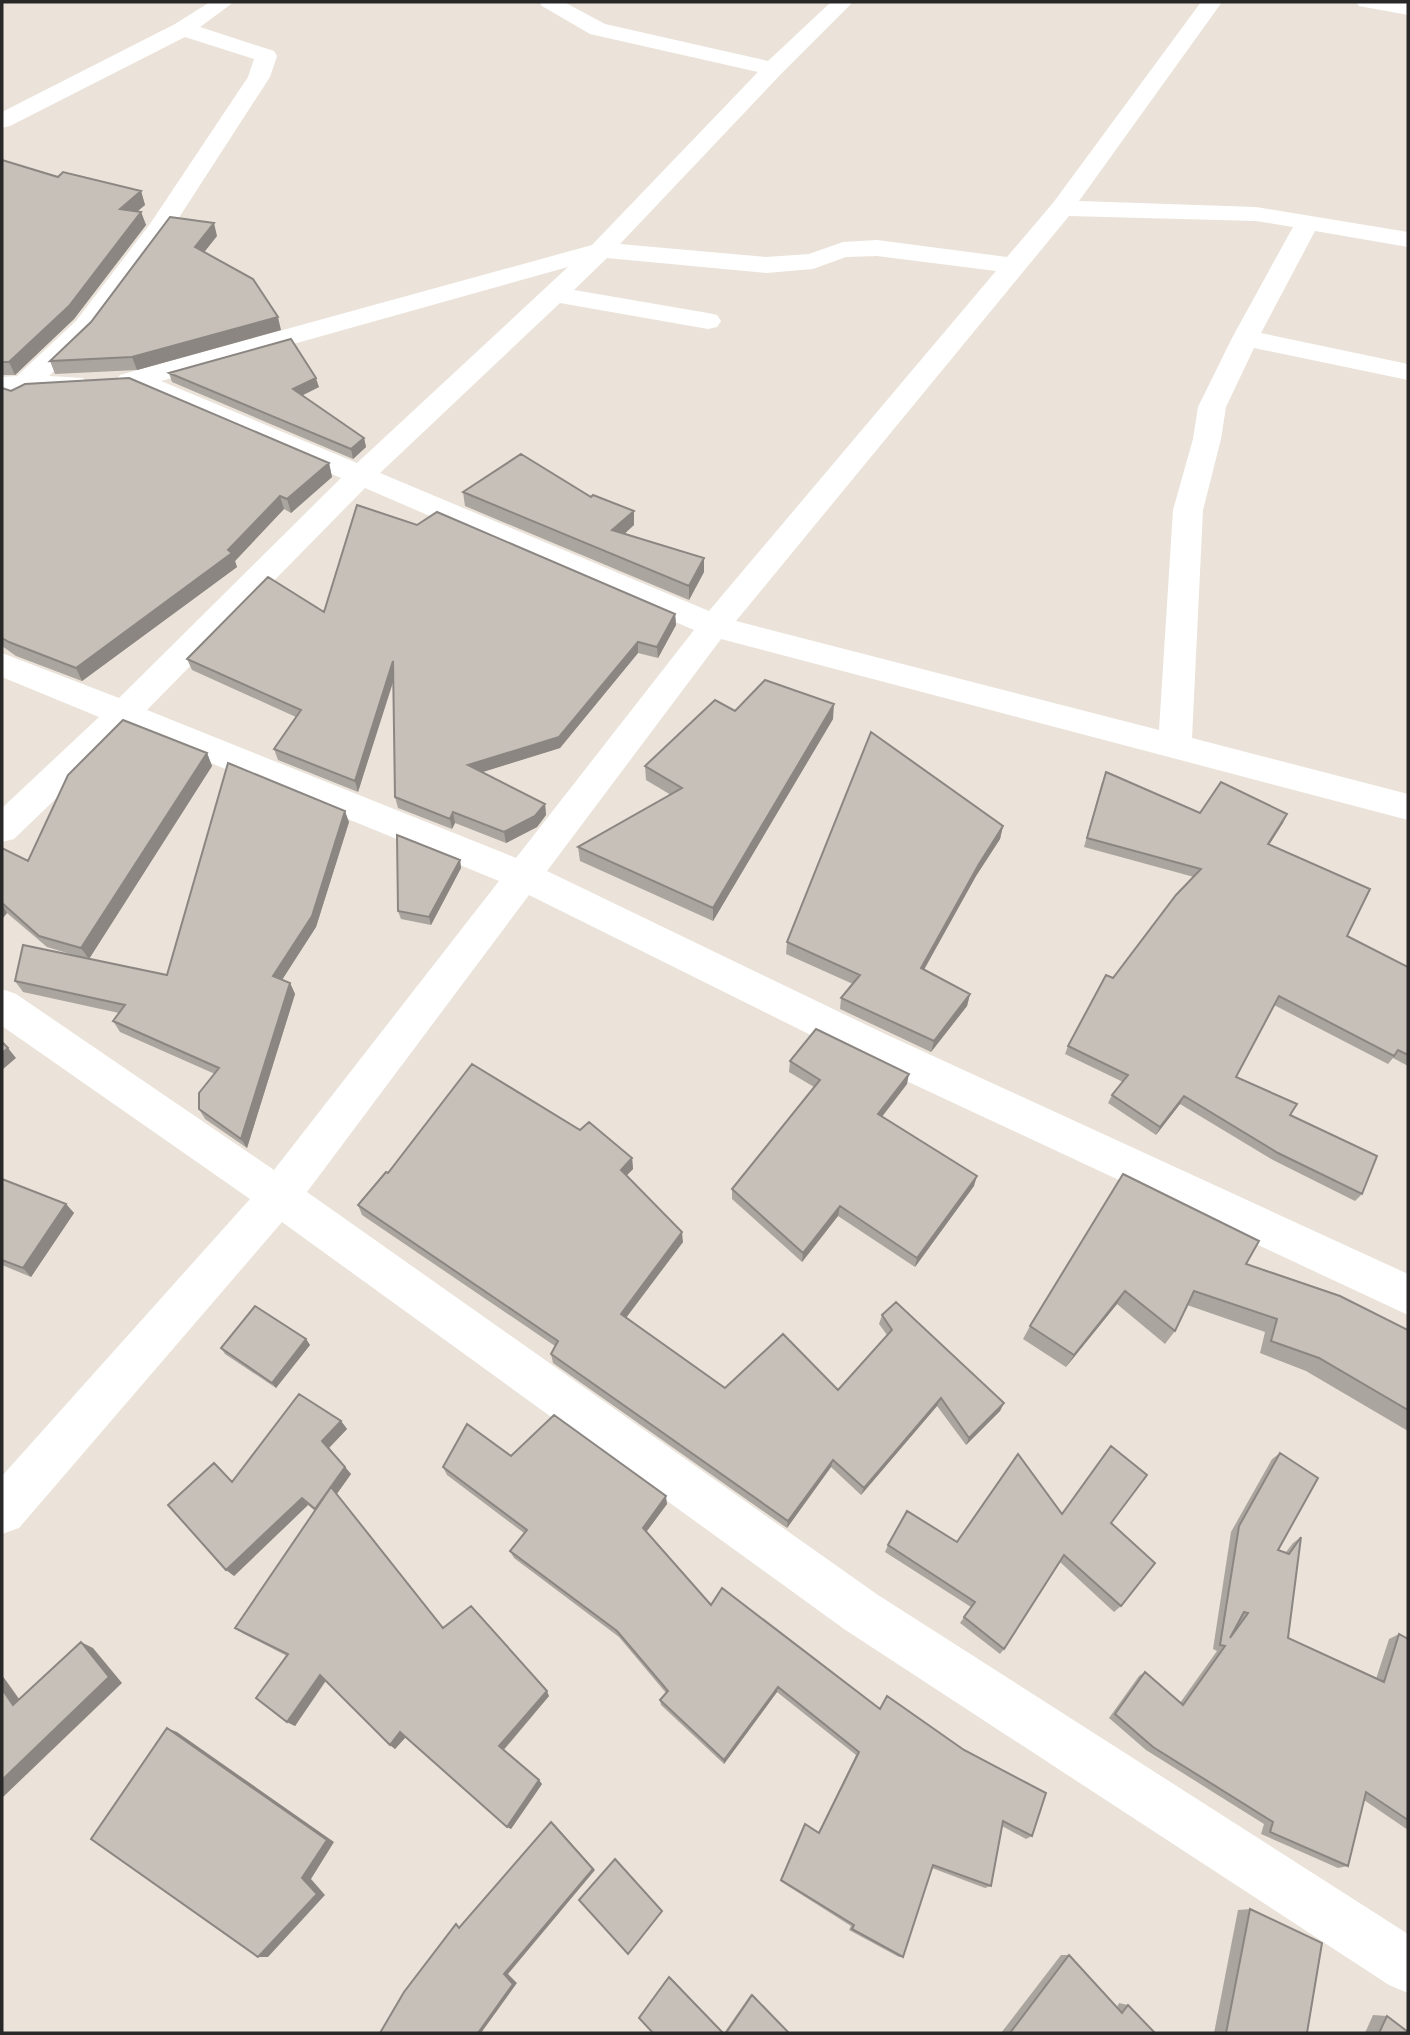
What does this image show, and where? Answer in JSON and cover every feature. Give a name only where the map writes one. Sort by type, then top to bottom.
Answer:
[{"type":"street","points":[[2,121],[183,29],[225,2]]},
{"type":"street","points":[[549,2],[598,29],[773,69]]},
{"type":"street","points":[[2,829],[122,715],[361,475],[601,250],[773,69],[843,2]]},
{"type":"street","points":[[2,1511],[279,1196],[714,626],[1062,208],[1212,2]]},
{"type":"street","points":[[1366,2],[1408,9]]},
{"type":"street","points":[[2,406],[13,386],[93,316],[160,228],[259,77],[266,56],[183,29]]},
{"type":"street","points":[[1062,208],[1226,212],[1308,222],[1408,239]]},
{"type":"street","points":[[1175,747],[1188,510],[1207,439],[1212,407],[1245,338],[1308,222]]},
{"type":"street","points":[[13,386],[138,381],[601,250],[766,265],[813,261],[843,250],[877,248],[1014,266]]},
{"type":"street","points":[[554,294],[708,321]]},
{"type":"street","points":[[1245,338],[1408,372]]},
{"type":"street","points":[[138,381],[714,626],[1408,807]]},
{"type":"street","points":[[2,664],[523,876],[869,1045],[1408,1295]]},
{"type":"street","points":[[2,1005],[279,1196],[861,1612],[1408,1966]]},
{"type":"building","points":[[2,160],[58,177],[63,172],[141,191],[120,209],[141,212],[69,306],[9,362],[2,362]]},
{"type":"building","points":[[170,217],[214,223],[195,247],[253,279],[278,317],[132,357],[50,361],[91,322]]},
{"type":"building","points":[[291,339],[316,378],[293,389],[364,438],[351,449],[169,373]]},
{"type":"building","points":[[129,378],[329,463],[287,499],[280,496],[228,550],[232,553],[76,668],[2,638],[2,388],[11,391],[25,384]]},
{"type":"building","points":[[521,454],[591,497],[593,495],[634,511],[612,530],[704,558],[689,586],[463,492]]},
{"type":"building","points":[[357,505],[417,525],[437,512],[675,614],[657,647],[638,642],[559,737],[468,765],[545,804],[535,816],[504,832],[453,812],[450,819],[395,797],[393,661],[355,781],[274,749],[301,710],[187,659],[268,577],[324,612]]},
{"type":"building","points":[[765,680],[834,704],[713,908],[578,847],[682,788],[645,766],[715,700],[735,711]]},
{"type":"building","points":[[123,720],[207,753],[81,948],[39,936],[2,903],[2,848],[28,861],[68,775]]},
{"type":"building","points":[[871,732],[1003,826],[921,968],[970,994],[934,1041],[841,998],[860,975],[787,942]]},
{"type":"building","points":[[228,763],[345,811],[312,916],[273,976],[290,983],[241,1139],[199,1109],[199,1093],[219,1068],[113,1021],[125,1005],[15,981],[23,945],[167,975]]},
{"type":"building","points":[[1106,772],[1200,813],[1221,782],[1287,814],[1268,844],[1370,889],[1347,936],[1408,967],[1408,1055],[1398,1050],[1394,1056],[1279,996],[1236,1077],[1297,1104],[1290,1115],[1377,1156],[1362,1194],[1278,1153],[1184,1096],[1160,1127],[1112,1095],[1128,1075],[1068,1046],[1106,975],[1113,978],[1176,895],[1201,869],[1087,838]]},
{"type":"building","points":[[397,835],[460,860],[429,917],[398,911]]},
{"type":"building","points":[[816,1029],[909,1074],[878,1114],[977,1176],[917,1258],[840,1206],[803,1253],[732,1189],[820,1080],[790,1061]]},
{"type":"building","points":[[2,1042],[8,1048],[2,1053]]},
{"type":"building","points":[[472,1064],[580,1130],[589,1122],[632,1158],[621,1170],[682,1232],[621,1314],[725,1388],[783,1334],[838,1390],[892,1330],[882,1315],[896,1302],[1004,1403],[969,1438],[941,1398],[864,1488],[833,1460],[788,1521],[551,1354],[558,1341],[358,1205],[386,1172],[388,1173]]},
{"type":"building","points":[[1123,1174],[1259,1241],[1246,1264],[1340,1296],[1408,1330],[1408,1410],[1319,1358],[1271,1341],[1277,1319],[1194,1291],[1175,1331],[1125,1291],[1074,1355],[1030,1326]]},
{"type":"building","points":[[2,1179],[66,1204],[23,1268],[2,1260]]},
{"type":"building","points":[[255,1306],[306,1339],[272,1383],[221,1348]]},
{"type":"building","points":[[299,1394],[341,1421],[322,1441],[345,1467],[315,1509],[302,1498],[226,1570],[168,1505],[214,1463],[232,1482]]},
{"type":"building","points":[[554,1415],[666,1496],[643,1528],[711,1605],[722,1588],[880,1709],[887,1696],[964,1750],[1046,1793],[1032,1836],[1003,1821],[991,1886],[933,1865],[903,1957],[852,1929],[854,1925],[781,1880],[805,1824],[819,1833],[859,1752],[778,1687],[724,1760],[660,1700],[668,1691],[617,1631],[510,1551],[527,1530],[443,1467],[467,1424],[511,1456]]},
{"type":"building","points":[[1111,1446],[1147,1475],[1111,1523],[1155,1563],[1121,1606],[1064,1555],[1004,1649],[964,1617],[975,1602],[888,1545],[907,1511],[957,1542],[1018,1454],[1062,1514]]},
{"type":"building","points":[[1280,1453],[1318,1478],[1278,1550],[1289,1554],[1301,1537],[1288,1638],[1384,1682],[1399,1634],[1408,1639],[1408,1820],[1366,1792],[1348,1866],[1270,1832],[1273,1822],[1153,1747],[1115,1714],[1145,1672],[1183,1705],[1225,1646],[1220,1645],[1239,1526]],"holes":[[[1244,1612],[1248,1613],[1230,1638]]]},
{"type":"building","points":[[331,1487],[443,1628],[471,1606],[547,1691],[499,1746],[539,1780],[507,1827],[400,1732],[390,1745],[320,1675],[287,1722],[256,1698],[288,1654],[235,1628]]},
{"type":"building","points":[[81,1642],[109,1677],[2,1780],[2,1689],[13,1705]]},
{"type":"building","points":[[167,1728],[327,1840],[302,1878],[317,1894],[258,1957],[91,1839]]},
{"type":"building","points":[[551,1822],[593,1869],[504,1974],[513,1984],[478,2033],[380,2033],[404,1992],[456,1924],[459,1928]]},
{"type":"building","points":[[615,1859],[662,1911],[628,1954],[579,1900]]},
{"type":"building","points":[[1250,1909],[1322,1943],[1307,2033],[1226,2033]]},
{"type":"building","points":[[1069,1955],[1122,2013],[1128,2005],[1155,2033],[1010,2033]]},
{"type":"building","points":[[669,1977],[723,2033],[653,2033],[639,2018]]},
{"type":"building","points":[[752,1995],[789,2033],[726,2033]]},
{"type":"building","points":[[1387,2016],[1408,2032],[1408,2033],[1379,2033]]}]
